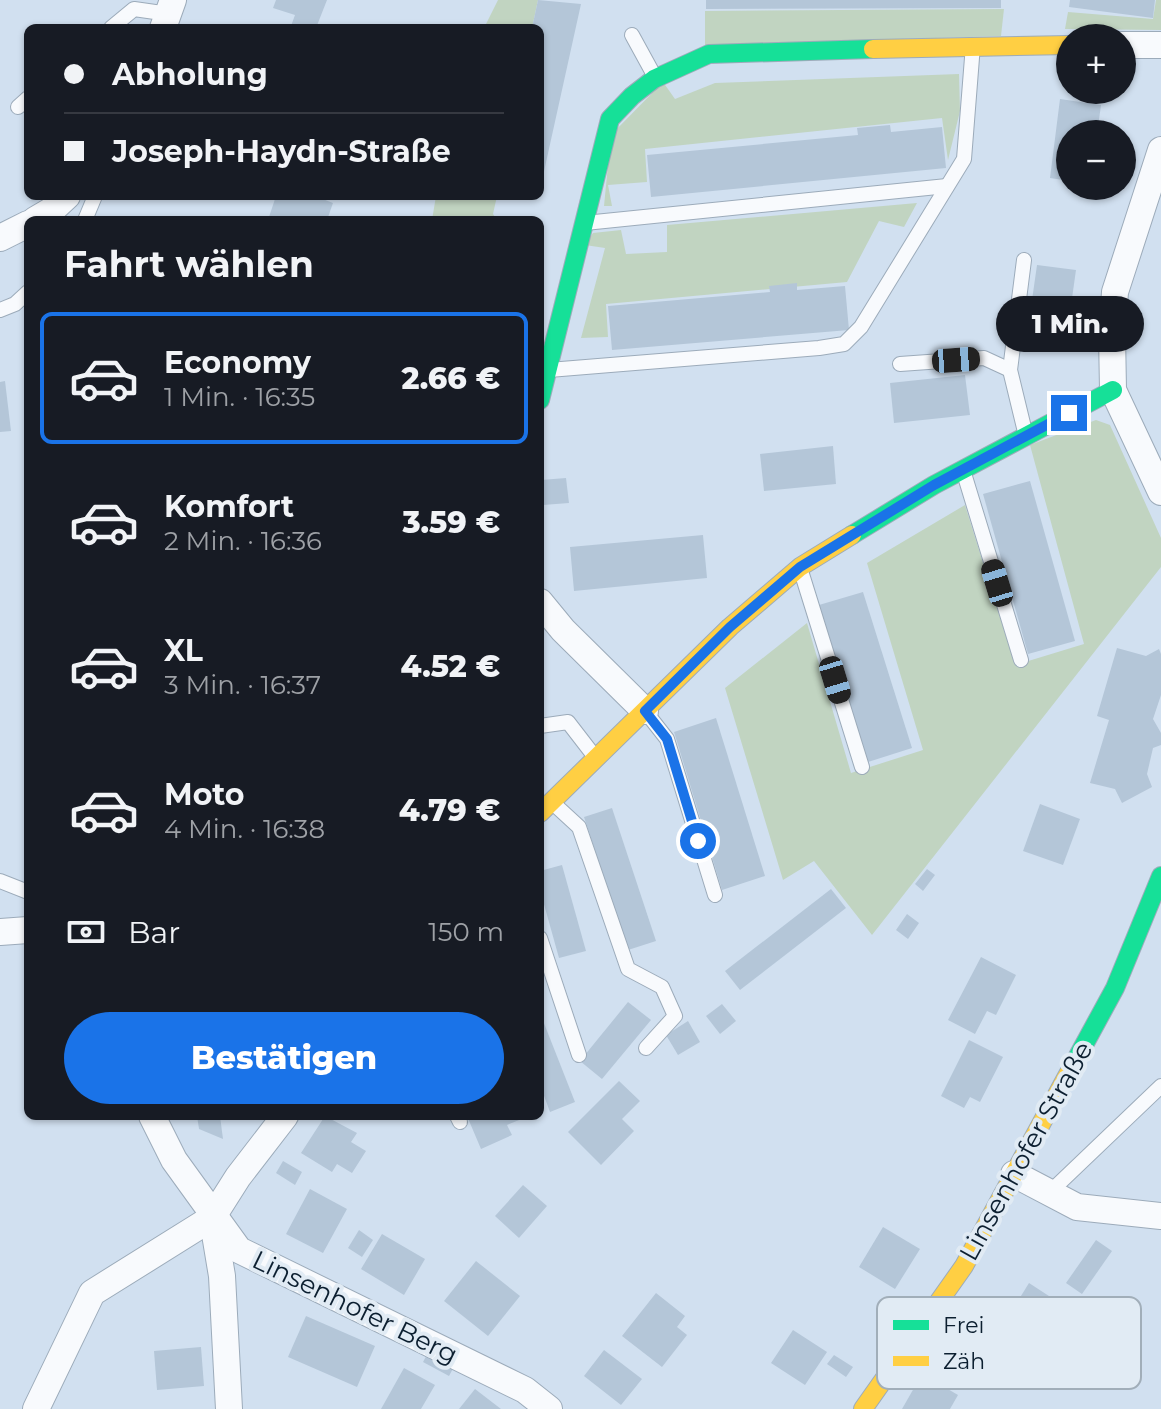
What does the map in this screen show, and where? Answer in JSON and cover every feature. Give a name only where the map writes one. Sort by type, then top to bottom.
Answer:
[{"type":"street","points":[[544,380],[610,119],[630,94],[655,77],[674,66],[709,54],[1056,45]]},
{"type":"street","points":[[1136,45],[1161,45]]},
{"type":"street","points":[[1161,150],[1152,198],[1115,292],[1112,334],[1113,390],[1161,492]]},
{"type":"street","points":[[42,216],[63,200]]},
{"type":"street","points":[[0,238],[24,226]]},
{"type":"street","points":[[546,807],[730,627],[800,567],[963,470],[1113,390]]},
{"type":"street","points":[[545,614],[645,711]]},
{"type":"street","name":"Linsenhofer Straße","points":[[942,1297],[964,1266],[1115,988],[1161,876]]},
{"type":"street","points":[[0,932],[24,930]]},
{"type":"street","points":[[154,1120],[174,1160],[212,1218]]},
{"type":"street","points":[[36,1409],[92,1293],[212,1218],[238,1177],[282,1120]]},
{"type":"street","points":[[1014,1174],[1077,1207],[1161,1216]]},
{"type":"street","name":"Linsenhofer Berg","points":[[212,1218],[222,1276],[229,1409]]},
{"type":"street","name":"Linsenhofer Berg","points":[[212,1218],[239,1250],[525,1390],[549,1409]]},
{"type":"street","name":"Linsenhofer Straße","points":[[863,1409],[877,1389]]},
{"type":"lane","points":[[116,24],[134,9],[168,14]]},
{"type":"lane","points":[[632,35],[655,77]]},
{"type":"lane","points":[[546,370],[704,359],[844,344],[861,327],[964,159],[973,45]]},
{"type":"lane","points":[[583,223],[947,186]]},
{"type":"lane","points":[[1024,260],[1010,370],[1026,436]]},
{"type":"lane","points":[[0,310],[15,304],[24,296]]},
{"type":"lane","points":[[900,364],[984,358],[1010,370]]},
{"type":"lane","points":[[963,470],[1021,660]]},
{"type":"lane","points":[[800,567],[862,767]]},
{"type":"lane","points":[[645,711],[667,739],[715,895]]},
{"type":"lane","points":[[544,725],[568,722],[595,757]]},
{"type":"lane","points":[[546,807],[579,827],[628,969],[662,987],[675,1016],[646,1048]]},
{"type":"lane","points":[[0,881],[24,890]]},
{"type":"lane","points":[[544,950],[579,1055]]},
{"type":"lane","points":[[1048,1194],[1076,1163],[1161,1086]]},
{"type":"green space","points":[[498,0],[538,0],[533,24],[486,24]]},
{"type":"green space","points":[[1156,0],[1161,0],[1161,30],[1136,30],[1136,24],[1066,24],[1068,12],[1153,19]]},
{"type":"green space","points":[[1004,9],[1001,36],[705,45],[705,11]]},
{"type":"green space","points":[[959,74],[960,111],[948,160],[942,118],[645,149],[647,182],[608,185],[612,206],[604,206],[611,135],[663,82],[675,99],[715,83]]},
{"type":"green space","points":[[435,200],[496,200],[494,216],[433,216]]},
{"type":"green space","points":[[917,203],[904,227],[879,221],[847,282],[606,304],[608,337],[581,338],[605,248],[585,245],[593,233],[621,230],[626,254],[667,252],[667,225]]},
{"type":"green space","points":[[1096,420],[1110,425],[1161,538],[1161,567],[872,935],[814,861],[783,880],[725,688],[807,623],[851,773],[923,750],[867,563],[965,505],[1015,665],[1084,644],[1030,445]]},
{"type":"building","points":[[276,0],[327,0],[318,24],[292,24],[295,15],[273,8]]},
{"type":"building","points":[[538,0],[581,4],[544,171],[544,24],[533,24]]},
{"type":"building","points":[[706,0],[1001,0],[1001,8],[706,9]]},
{"type":"building","points":[[1070,0],[1155,0],[1153,18],[1069,7]]},
{"type":"building","points":[[1059,104],[1101,105],[1099,120],[1057,120]]},
{"type":"building","points":[[890,125],[891,132],[942,127],[946,168],[651,197],[647,155],[858,135],[857,128]]},
{"type":"building","points":[[1056,131],[1056,179],[1050,178]]},
{"type":"building","points":[[275,200],[325,200],[333,203],[328,216],[269,216]]},
{"type":"building","points":[[1037,265],[1076,270],[1065,348],[1026,342]]},
{"type":"building","points":[[797,283],[797,290],[845,286],[849,330],[612,350],[608,306],[770,292],[769,286]]},
{"type":"building","points":[[965,375],[970,415],[894,423],[890,383]]},
{"type":"building","points":[[5,381],[11,431],[0,432],[0,382]]},
{"type":"building","points":[[833,446],[836,484],[764,491],[760,454]]},
{"type":"building","points":[[566,478],[569,503],[544,505],[544,480]]},
{"type":"building","points":[[1030,481],[1075,641],[1028,654],[983,494]]},
{"type":"building","points":[[703,535],[707,578],[574,591],[570,547]]},
{"type":"building","points":[[863,592],[912,748],[868,762],[819,605]]},
{"type":"building","points":[[1117,648],[1146,656],[1159,649],[1161,654],[1161,695],[1153,719],[1161,733],[1161,745],[1153,748],[1147,774],[1152,787],[1122,803],[1115,789],[1090,783],[1109,720],[1097,716]]},
{"type":"building","points":[[716,718],[765,876],[722,890],[674,732]]},
{"type":"building","points":[[1040,804],[1080,819],[1063,865],[1023,851]]},
{"type":"building","points":[[612,808],[656,941],[628,950],[584,817]]},
{"type":"building","points":[[562,865],[586,951],[559,958],[544,904],[544,870]]},
{"type":"building","points":[[927,869],[935,875],[923,891],[915,884]]},
{"type":"building","points":[[831,889],[846,908],[740,990],[725,971]]},
{"type":"building","points":[[907,914],[919,923],[908,939],[896,930]]},
{"type":"building","points":[[981,957],[1016,975],[996,1015],[987,1011],[975,1034],[948,1020]]},
{"type":"building","points":[[628,1002],[651,1020],[602,1079],[580,1061]]},
{"type":"building","points":[[722,1004],[736,1021],[720,1034],[706,1016]]},
{"type":"building","points":[[688,1021],[700,1042],[678,1055],[666,1035]]},
{"type":"building","points":[[544,1023],[575,1102],[550,1112],[544,1096]]},
{"type":"building","points":[[969,1040],[1003,1057],[980,1102],[970,1097],[964,1108],[941,1096]]},
{"type":"building","points":[[619,1081],[640,1101],[622,1119],[634,1131],[601,1165],[568,1132]]},
{"type":"building","points":[[198,1120],[221,1120],[223,1139],[199,1129]]},
{"type":"building","points":[[322,1120],[333,1120],[357,1133],[351,1142],[366,1151],[352,1173],[337,1164],[332,1172],[301,1153]]},
{"type":"building","points":[[469,1120],[519,1120],[507,1125],[512,1135],[481,1149]]},
{"type":"building","points":[[283,1161],[302,1172],[295,1185],[276,1173]]},
{"type":"building","points":[[523,1185],[547,1206],[519,1238],[495,1216]]},
{"type":"building","points":[[310,1189],[347,1209],[323,1253],[286,1234]]},
{"type":"building","points":[[883,1227],[920,1249],[895,1289],[859,1267]]},
{"type":"building","points":[[359,1230],[373,1240],[362,1257],[348,1248]]},
{"type":"building","points":[[382,1234],[425,1259],[404,1295],[361,1269]]},
{"type":"building","points":[[1096,1240],[1112,1251],[1082,1294],[1066,1283]]},
{"type":"building","points":[[476,1261],[520,1296],[488,1336],[444,1301]]},
{"type":"building","points":[[1029,1283],[1050,1297],[1020,1297]]},
{"type":"building","points":[[656,1293],[685,1316],[677,1327],[687,1335],[662,1367],[622,1336]]},
{"type":"building","points":[[306,1316],[375,1346],[357,1387],[288,1357]]},
{"type":"building","points":[[793,1330],[827,1352],[805,1385],[771,1363]]},
{"type":"building","points":[[201,1347],[204,1386],[157,1390],[154,1351]]},
{"type":"building","points":[[430,1349],[456,1363],[449,1376],[423,1362]]},
{"type":"building","points":[[604,1350],[642,1379],[621,1405],[584,1376]]},
{"type":"building","points":[[834,1355],[853,1367],[846,1377],[827,1364]]},
{"type":"building","points":[[404,1368],[435,1385],[421,1409],[381,1409]]},
{"type":"building","points":[[475,1389],[501,1409],[459,1409]]},
{"type":"building","points":[[913,1389],[948,1389],[958,1395],[950,1409],[902,1409]]},
{"type":"traffic: fast","points":[[544,384],[610,119],[632,96],[654,79],[709,54],[873,49]]},
{"type":"traffic: fast","points":[[852,535],[934,485],[1113,390]]},
{"type":"traffic: fast","points":[[1072,1067],[1115,988],[1161,876]]},
{"type":"traffic: slow","points":[[873,49],[1056,45]]},
{"type":"traffic: slow","points":[[544,809],[730,627],[800,567],[852,535]]},
{"type":"traffic: slow","points":[[942,1297],[964,1266],[1072,1067]]},
{"type":"traffic: slow","points":[[863,1409],[877,1389]]},
{"type":"route","points":[[698,841],[667,739],[645,711],[730,627],[800,567],[934,485],[1069,413]]}]
